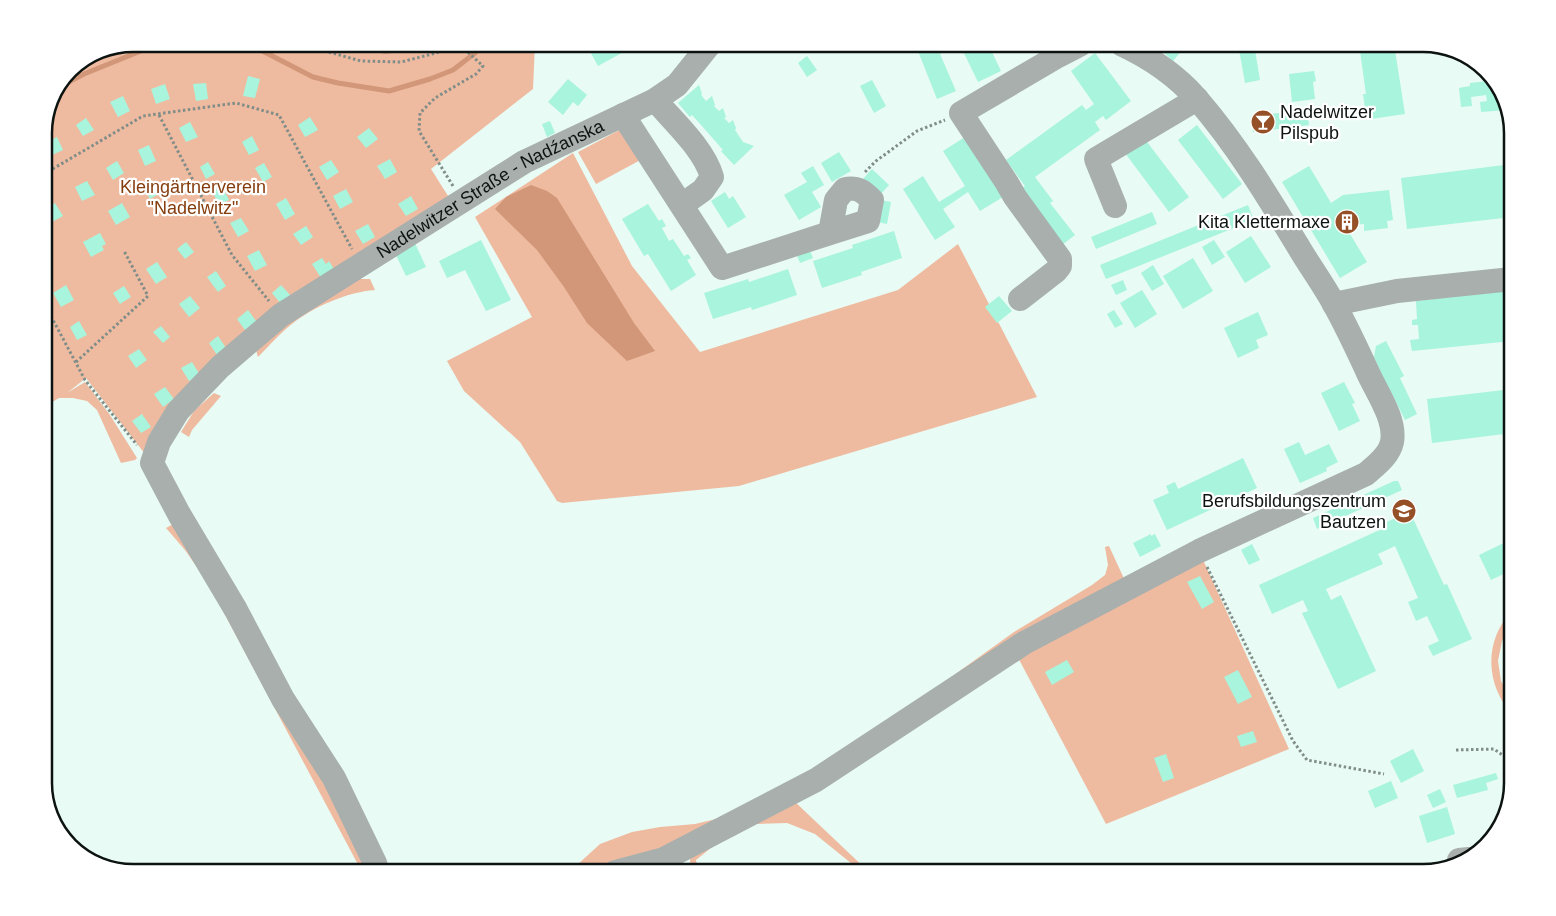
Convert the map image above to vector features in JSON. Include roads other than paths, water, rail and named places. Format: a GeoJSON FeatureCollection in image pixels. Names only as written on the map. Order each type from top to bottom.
{"type":"FeatureCollection","features":[{"type":"Feature","properties":{"kind":"street","name":"Nadelwitzer Straße - Nadźanska"},"geometry":{"type":"LineString","coordinates":[[375,864],[334,778],[283,699],[236,610],[179,514],[152,463],[159,442],[178,411],[220,367],[281,315],[524,162],[655,100],[677,85],[704,52]]}},
{"type":"Feature","properties":{"kind":"street"},"geometry":{"type":"LineString","coordinates":[[1020,299],[1056,271],[1060,266],[1060,259],[1015,197],[1008,183],[960,113],[1066,52]]}},
{"type":"Feature","properties":{"kind":"street"},"geometry":{"type":"LineString","coordinates":[[643,864],[664,858],[816,780],[1024,643],[1199,551],[1366,474],[1380,462],[1392,443],[1391,427],[1386,411],[1334,304],[1259,182],[1234,145],[1197,99],[1164,69],[1139,52]]}},
{"type":"Feature","properties":{"kind":"street"},"geometry":{"type":"LineString","coordinates":[[1115,206],[1096,159],[1197,99]]}},
{"type":"Feature","properties":{"kind":"street"},"geometry":{"type":"LineString","coordinates":[[655,100],[709,164],[712,177],[703,190],[682,206]]}},
{"type":"Feature","properties":{"kind":"street","name":"Nadelwitzer Straße - Nadźanska"},"geometry":{"type":"LineString","coordinates":[[623,115],[722,268],[868,221],[872,200],[856,188],[845,189],[836,200],[830,233]]}},
{"type":"Feature","properties":{"kind":"street"},"geometry":{"type":"LineString","coordinates":[[1334,304],[1397,291],[1503,280]]}},
{"type":"Feature","properties":{"kind":"waterway"},"geometry":{"type":"LineString","coordinates":[[74,80],[138,52]]}},
{"type":"Feature","properties":{"kind":"waterway"},"geometry":{"type":"LineString","coordinates":[[265,52],[313,77],[389,91],[453,70],[476,52]]}},
{"type":"Feature","properties":{"kind":"place","name":"Nadelwitzer Pilspub"},"geometry":{"type":"Point","coordinates":[1263,122]}},
{"type":"Feature","properties":{"kind":"place","name":"Kita Klettermaxe"},"geometry":{"type":"Point","coordinates":[1347,222]}},
{"type":"Feature","properties":{"kind":"place","name":"Berufsbildungszentrum Bautzen"},"geometry":{"type":"Point","coordinates":[1404,511]}},
{"type":"Feature","properties":{"kind":"park label","name":"Kleingärtnerverein \"Nadelwitz\""},"geometry":{"type":"Point","coordinates":[193,197]}}]}
